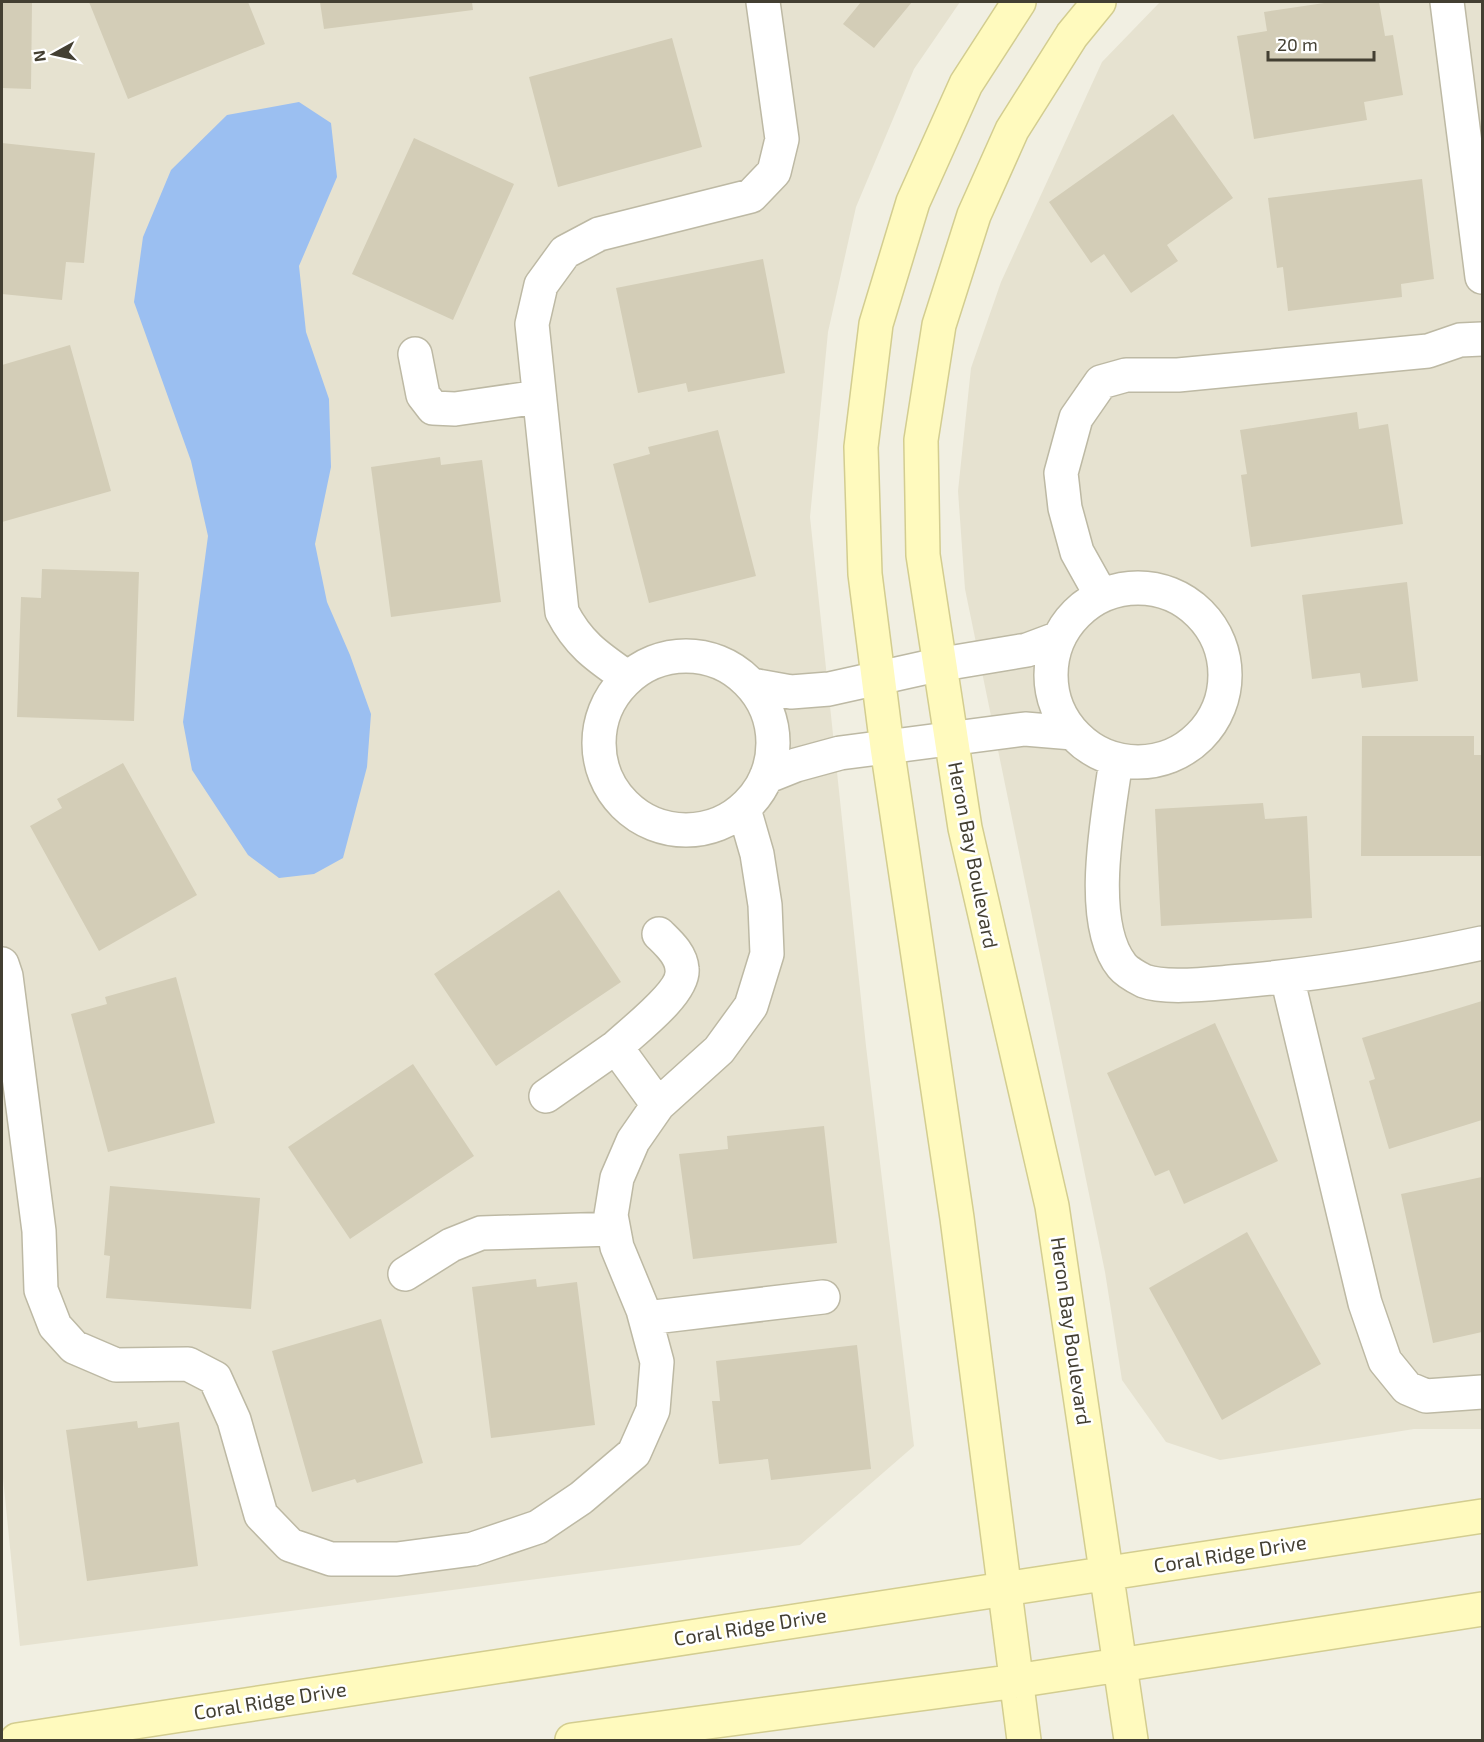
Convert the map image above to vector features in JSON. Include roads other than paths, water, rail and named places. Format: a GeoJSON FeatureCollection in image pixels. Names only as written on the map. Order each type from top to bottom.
{"type":"FeatureCollection","features":[{"type":"Feature","properties":{"kind":"street"},"geometry":{"type":"LineString","coordinates":[[628,678],[589,650],[573,634],[562,612],[532,324],[541,285],[565,252],[598,234],[751,196],[774,172],[782,139],[763,2]]}},
{"type":"Feature","properties":{"kind":"street"},"geometry":{"type":"LineString","coordinates":[[1019,2],[966,84],[913,202],[876,324],[861,447],[865,574],[878,678],[957,1218],[1024,1740]]}},
{"type":"Feature","properties":{"kind":"street","name":"Heron Bay Boulevard"},"geometry":{"type":"LineString","coordinates":[[1099,2],[1072,35],[1012,130],[974,215],[939,325],[921,440],[923,555],[938,665],[967,839],[1052,1206],[1131,1740]]}},
{"type":"Feature","properties":{"kind":"street"},"geometry":{"type":"LineString","coordinates":[[1447,2],[1482,277]]}},
{"type":"Feature","properties":{"kind":"street"},"geometry":{"type":"LineString","coordinates":[[1101,596],[1077,552],[1065,508],[1061,473],[1076,418],[1101,382],[1126,375],[1178,375],[1428,351],[1460,340],[1482,339]]}},
{"type":"Feature","properties":{"kind":"street"},"geometry":{"type":"LineString","coordinates":[[415,354],[423,395],[434,408],[455,409],[538,397]]}},
{"type":"Feature","properties":{"kind":"street"},"geometry":{"type":"LineString","coordinates":[[1130,587],[1161,590],[1188,603],[1210,624],[1222,652],[1226,682],[1218,712],[1200,737],[1176,754],[1147,762],[1116,760],[1092,750],[1072,733],[1059,712],[1051,688],[1051,663],[1059,638],[1076,613],[1101,596],[1130,587]]}},
{"type":"Feature","properties":{"kind":"street"},"geometry":{"type":"LineString","coordinates":[[752,685],[791,692],[829,689],[938,665],[1028,650],[1059,638]]}},
{"type":"Feature","properties":{"kind":"street"},"geometry":{"type":"LineString","coordinates":[[677,656],[705,658],[730,668],[752,685],[766,708],[773,735],[771,762],[766,777],[761,788],[744,809],[721,824],[703,829],[667,829],[642,819],[620,801],[606,778],[599,752],[600,724],[611,699],[628,678],[651,663],[677,656]]}},
{"type":"Feature","properties":{"kind":"street"},"geometry":{"type":"LineString","coordinates":[[766,777],[796,765],[840,753],[1025,729],[1072,733]]}},
{"type":"Feature","properties":{"kind":"street"},"geometry":{"type":"LineString","coordinates":[[1116,760],[1102,867],[1111,944],[1122,967],[1145,981],[1189,985],[1287,977],[1400,961],[1482,943]]}},
{"type":"Feature","properties":{"kind":"street"},"geometry":{"type":"LineString","coordinates":[[2,964],[6,976],[39,1231],[41,1290],[55,1326],[74,1347],[116,1365],[188,1364],[215,1377],[234,1419],[261,1515],[290,1545],[331,1559],[397,1559],[472,1549],[538,1527],[581,1498],[634,1453],[653,1410],[657,1362],[646,1318],[617,1247],[611,1215],[617,1178],[633,1141],[658,1105],[718,1050],[751,1006],[767,954],[765,906],[759,865],[744,809]]}},
{"type":"Feature","properties":{"kind":"street"},"geometry":{"type":"LineString","coordinates":[[546,1096],[616,1047],[676,990],[683,969],[675,950],[659,934]]}},
{"type":"Feature","properties":{"kind":"street"},"geometry":{"type":"LineString","coordinates":[[1287,977],[1365,1303],[1385,1361],[1407,1388],[1426,1396],[1482,1392]]}},
{"type":"Feature","properties":{"kind":"street"},"geometry":{"type":"LineString","coordinates":[[616,1047],[658,1105]]}},
{"type":"Feature","properties":{"kind":"street"},"geometry":{"type":"LineString","coordinates":[[405,1274],[451,1245],[481,1233],[614,1229]]}},
{"type":"Feature","properties":{"kind":"street"},"geometry":{"type":"LineString","coordinates":[[646,1318],[823,1297]]}},
{"type":"Feature","properties":{"kind":"street","name":"Coral Ridge Drive"},"geometry":{"type":"LineString","coordinates":[[17,1740],[1004,1587],[1482,1516]]}},
{"type":"Feature","properties":{"kind":"street"},"geometry":{"type":"LineString","coordinates":[[572,1740],[1016,1681],[1482,1609]]}},
{"type":"Feature","properties":{"kind":"water"},"geometry":{"type":"Polygon","coordinates":[[[299,102],[331,123],[337,177],[299,266],[306,332],[329,399],[331,467],[315,544],[327,602],[350,655],[371,714],[367,767],[343,858],[314,874],[279,878],[248,855],[192,770],[183,722],[208,536],[191,461],[134,302],[143,237],[171,170],[227,115],[299,102]]]}}]}
